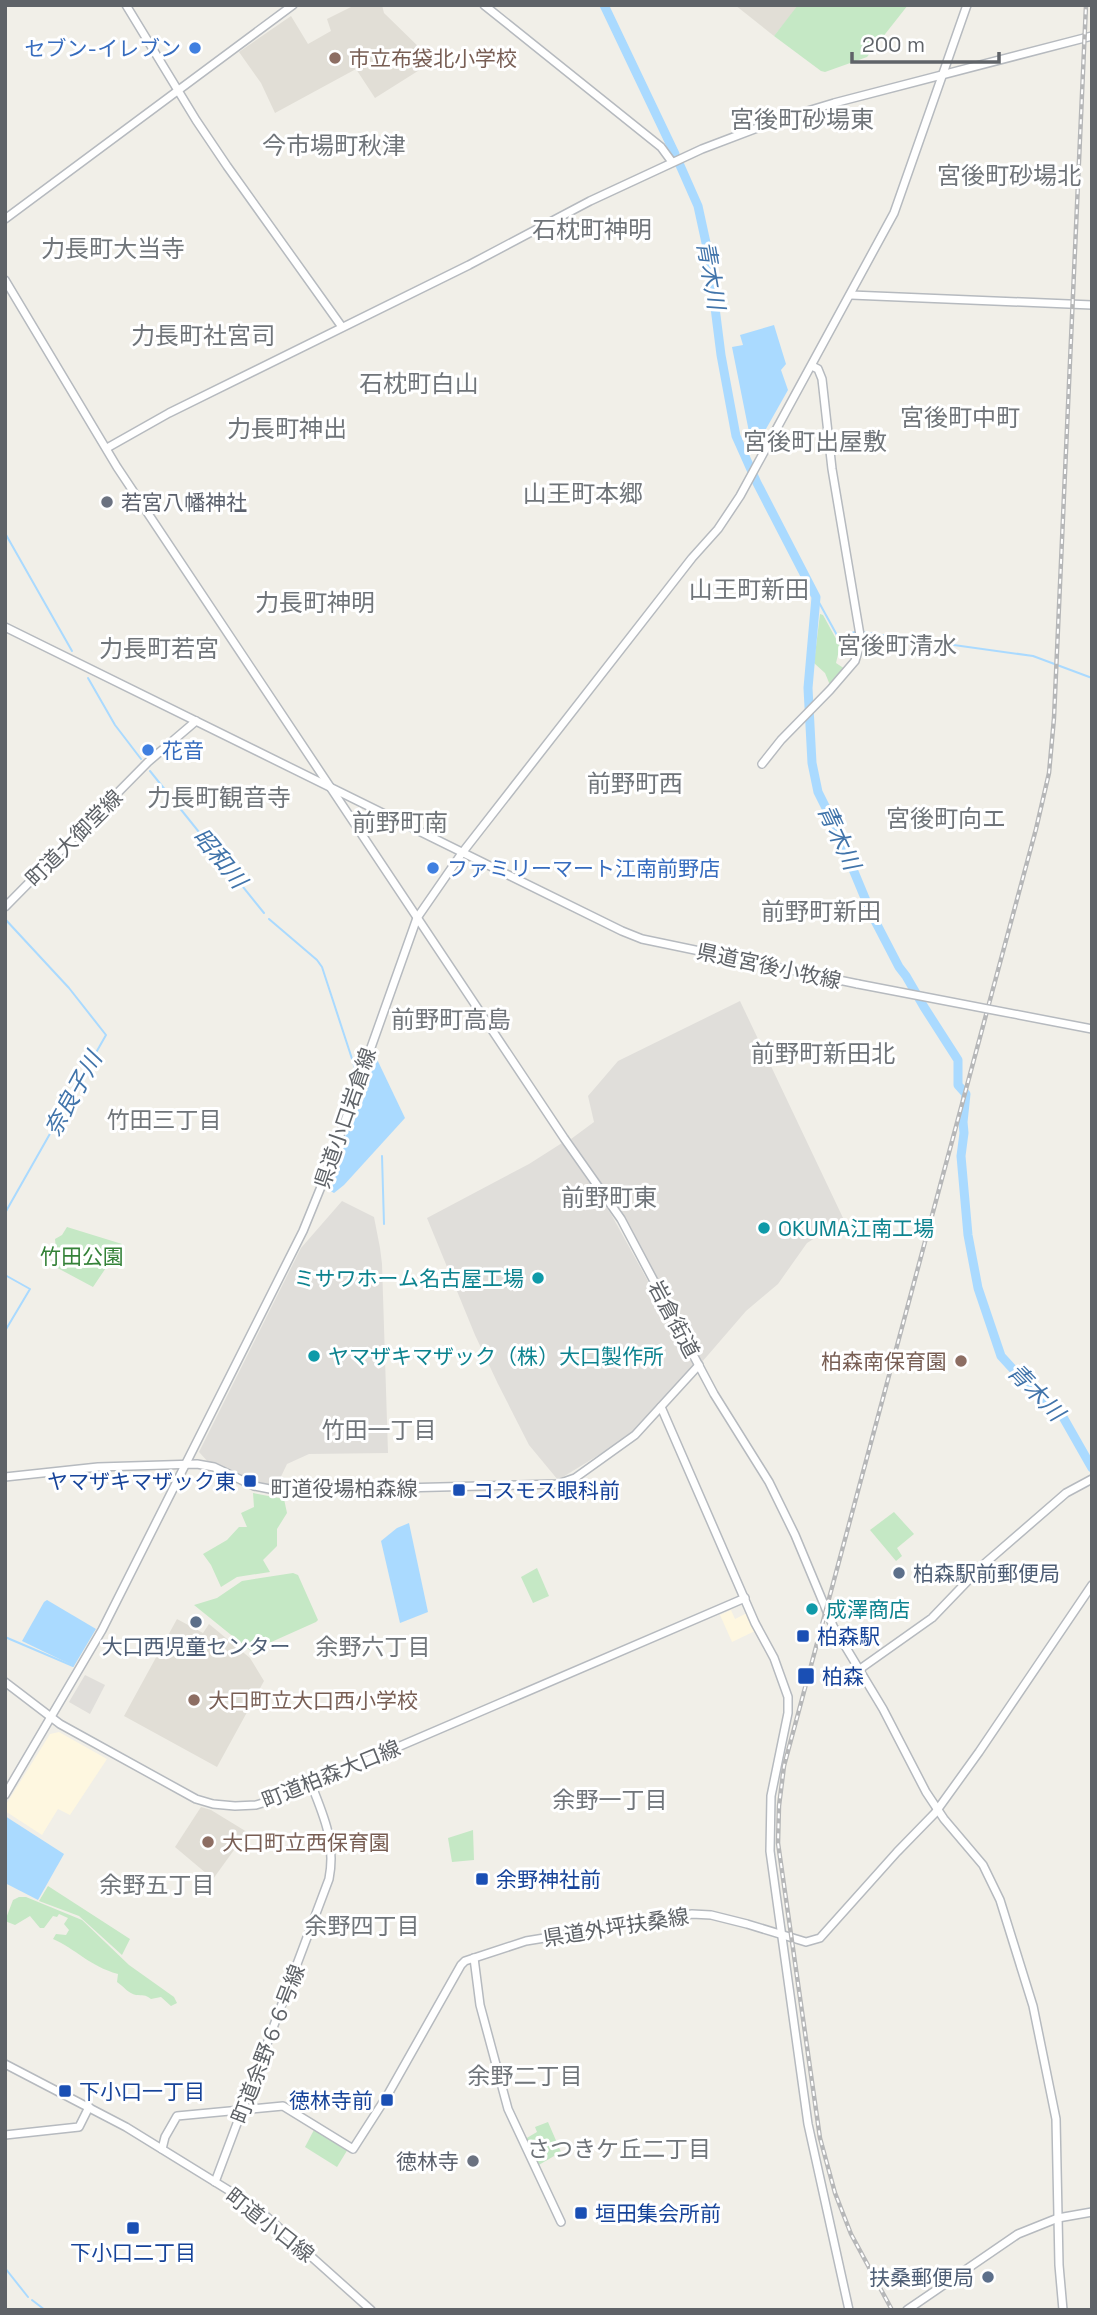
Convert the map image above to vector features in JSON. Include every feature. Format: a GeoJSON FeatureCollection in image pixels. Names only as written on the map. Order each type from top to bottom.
{"type":"FeatureCollection","features":[{"type":"Feature","properties":{"kind":"street"},"geometry":{"type":"LineString","coordinates":[[126,5],[227,166],[342,327]]}},
{"type":"Feature","properties":{"kind":"street"},"geometry":{"type":"LineString","coordinates":[[5,219],[293,5]]}},
{"type":"Feature","properties":{"kind":"street"},"geometry":{"type":"LineString","coordinates":[[484,5],[661,147],[672,162]]}},
{"type":"Feature","properties":{"kind":"street","name":"県道小口岩倉線"},"geometry":{"type":"LineString","coordinates":[[5,1795],[102,1630],[296,1245],[315,1204],[417,918],[462,853],[692,558],[718,529],[750,479],[897,206],[967,5]]}},
{"type":"Feature","properties":{"kind":"street"},"geometry":{"type":"LineString","coordinates":[[107,447],[169,412],[672,162],[781,119],[1092,36]]}},
{"type":"Feature","properties":{"kind":"street","name":"岩倉街道"},"geometry":{"type":"LineString","coordinates":[[5,280],[117,467],[489,1027],[621,1219],[699,1366],[769,1482],[795,1535],[832,1626],[860,1669]]}},
{"type":"Feature","properties":{"kind":"street"},"geometry":{"type":"LineString","coordinates":[[851,295],[1092,305]]}},
{"type":"Feature","properties":{"kind":"street"},"geometry":{"type":"LineString","coordinates":[[762,764],[855,661],[861,641],[832,469],[821,379],[818,369],[812,366]]}},
{"type":"Feature","properties":{"kind":"street"},"geometry":{"type":"LineString","coordinates":[[5,627],[462,853]]}},
{"type":"Feature","properties":{"kind":"street","name":"町道大御堂線"},"geometry":{"type":"LineString","coordinates":[[5,907],[143,768],[196,722]]}},
{"type":"Feature","properties":{"kind":"street","name":"県道宮後小牧線"},"geometry":{"type":"LineString","coordinates":[[462,853],[642,939],[1092,1029]]}},
{"type":"Feature","properties":{"kind":"street"},"geometry":{"type":"LineString","coordinates":[[699,1366],[662,1407],[744,1598],[774,1658],[788,1697],[769,1812],[770,1851],[808,2124],[849,2310]]}},
{"type":"Feature","properties":{"kind":"street","name":"町道役場柏森線"},"geometry":{"type":"LineString","coordinates":[[5,1477],[98,1467],[186,1465],[209,1466],[249,1484],[280,1491],[561,1484],[575,1478],[631,1438],[662,1407]]}},
{"type":"Feature","properties":{"kind":"street"},"geometry":{"type":"LineString","coordinates":[[1063,2310],[1059,2265],[1056,2119],[1033,2006],[1014,1952],[1007,1916],[983,1865],[937,1810],[860,1669],[932,1618],[984,1565],[1066,1493],[1092,1479]]}},
{"type":"Feature","properties":{"kind":"street","name":"県道外坪扶桑線"},"geometry":{"type":"LineString","coordinates":[[162,2149],[165,2137],[177,2116],[283,2106],[353,2149],[387,2096],[461,1965],[526,1941],[689,1914],[711,1915],[806,1942],[820,1938],[937,1810],[1092,1585]]}},
{"type":"Feature","properties":{"kind":"street","name":"町道柏森大口線"},"geometry":{"type":"LineString","coordinates":[[5,1682],[52,1717],[182,1792],[213,1804],[256,1805],[279,1798],[744,1598]]}},
{"type":"Feature","properties":{"kind":"street","name":"町道余野６６号線"},"geometry":{"type":"LineString","coordinates":[[215,2182],[329,1879],[329,1831],[311,1784]]}},
{"type":"Feature","properties":{"kind":"street"},"geometry":{"type":"LineString","coordinates":[[474,1958],[480,2005],[508,2109],[561,2222]]}},
{"type":"Feature","properties":{"kind":"street"},"geometry":{"type":"LineString","coordinates":[[5,2064],[162,2149]]}},
{"type":"Feature","properties":{"kind":"street"},"geometry":{"type":"LineString","coordinates":[[5,2135],[79,2127],[89,2108]]}},
{"type":"Feature","properties":{"kind":"street","name":"町道小口線"},"geometry":{"type":"LineString","coordinates":[[162,2149],[267,2217],[371,2310]]}},
{"type":"Feature","properties":{"kind":"street"},"geometry":{"type":"LineString","coordinates":[[907,2310],[1006,2241],[1058,2218],[1092,2212]]}},
{"type":"Feature","properties":{"kind":"shaded area","name":"市立布袋北小学校"},"geometry":{"type":"Polygon","coordinates":[[[355,5],[382,5],[384,13],[425,53],[429,64],[375,98],[356,69],[275,113],[261,83],[239,52],[291,16],[308,44],[331,31],[327,19],[355,5]]]}},
{"type":"Feature","properties":{"kind":"shaded area"},"geometry":{"type":"Polygon","coordinates":[[[735,5],[799,5],[774,36],[735,5]]]}},
{"type":"Feature","properties":{"kind":"shaded area"},"geometry":{"type":"Polygon","coordinates":[[[740,1001],[844,1220],[807,1243],[778,1284],[746,1311],[702,1362],[624,1219],[571,1139],[594,1122],[588,1096],[618,1061],[740,1001]]]}},
{"type":"Feature","properties":{"kind":"shaded area"},"geometry":{"type":"Polygon","coordinates":[[[562,1143],[611,1214],[694,1365],[637,1428],[615,1445],[558,1480],[529,1445],[498,1384],[427,1218],[529,1164],[562,1143]]]}},
{"type":"Feature","properties":{"kind":"shaded area"},"geometry":{"type":"Polygon","coordinates":[[[342,1201],[374,1217],[380,1248],[388,1453],[309,1454],[287,1464],[276,1487],[262,1486],[209,1463],[199,1452],[301,1248],[342,1201]]]}},
{"type":"Feature","properties":{"kind":"shaded area"},"geometry":{"type":"Polygon","coordinates":[[[731,1610],[735,1619],[747,1613],[755,1631],[732,1642],[720,1615],[731,1610]]]}},
{"type":"Feature","properties":{"kind":"shaded area","name":"大口町立大口西小学校"},"geometry":{"type":"Polygon","coordinates":[[[177,1619],[203,1633],[209,1624],[250,1658],[264,1681],[217,1767],[124,1716],[177,1619]]]}},
{"type":"Feature","properties":{"kind":"shaded area"},"geometry":{"type":"Polygon","coordinates":[[[85,1675],[105,1685],[90,1714],[69,1702],[85,1675]]]}},
{"type":"Feature","properties":{"kind":"shaded area"},"geometry":{"type":"Polygon","coordinates":[[[59,1732],[107,1759],[70,1815],[58,1809],[42,1835],[5,1811],[5,1806],[50,1734],[59,1732]]]}},
{"type":"Feature","properties":{"kind":"shaded area","name":"大口町立西保育園"},"geometry":{"type":"Polygon","coordinates":[[[201,1807],[211,1810],[247,1832],[213,1879],[175,1847],[201,1807]]]}},
{"type":"Feature","properties":{"kind":"green space"},"geometry":{"type":"Polygon","coordinates":[[[798,5],[908,5],[867,57],[825,72],[774,36],[798,5]]]}},
{"type":"Feature","properties":{"kind":"green space"},"geometry":{"type":"Polygon","coordinates":[[[820,614],[840,646],[836,663],[845,669],[830,685],[825,673],[814,663],[820,614]]]}},
{"type":"Feature","properties":{"kind":"green space","name":"竹田公園"},"geometry":{"type":"Polygon","coordinates":[[[67,1227],[122,1244],[93,1287],[50,1264],[56,1250],[55,1239],[62,1235],[67,1227]]]}},
{"type":"Feature","properties":{"kind":"green space"},"geometry":{"type":"Polygon","coordinates":[[[253,1493],[284,1499],[287,1513],[277,1529],[277,1546],[263,1560],[270,1572],[237,1577],[221,1587],[203,1554],[227,1540],[239,1527],[247,1527],[241,1513],[254,1507],[253,1493]]]}},
{"type":"Feature","properties":{"kind":"green space"},"geometry":{"type":"Polygon","coordinates":[[[894,1512],[914,1534],[897,1548],[902,1556],[896,1561],[870,1530],[894,1512]]]}},
{"type":"Feature","properties":{"kind":"green space"},"geometry":{"type":"Polygon","coordinates":[[[537,1568],[549,1596],[533,1603],[521,1577],[537,1568]]]}},
{"type":"Feature","properties":{"kind":"green space"},"geometry":{"type":"Polygon","coordinates":[[[293,1573],[298,1575],[318,1620],[251,1651],[194,1605],[217,1598],[242,1581],[293,1573]]]}},
{"type":"Feature","properties":{"kind":"green space"},"geometry":{"type":"Polygon","coordinates":[[[473,1830],[474,1860],[452,1862],[448,1838],[473,1830]]]}},
{"type":"Feature","properties":{"kind":"green space"},"geometry":{"type":"Polygon","coordinates":[[[48,1886],[130,1939],[122,1955],[79,1916],[39,1901],[48,1886]]]}},
{"type":"Feature","properties":{"kind":"green space"},"geometry":{"type":"Polygon","coordinates":[[[26,1897],[82,1920],[129,1965],[174,1997],[177,2003],[171,2006],[161,1997],[151,1999],[131,1993],[117,1982],[118,1974],[99,1967],[53,1939],[56,1934],[66,1935],[69,1930],[64,1924],[68,1918],[59,1914],[57,1917],[53,1916],[44,1928],[40,1928],[30,1916],[15,1925],[5,1921],[13,1900],[26,1897]]]}},
{"type":"Feature","properties":{"kind":"green space"},"geometry":{"type":"Polygon","coordinates":[[[548,2122],[561,2152],[537,2166],[525,2139],[537,2132],[535,2127],[548,2122]]]}},
{"type":"Feature","properties":{"kind":"green space"},"geometry":{"type":"Polygon","coordinates":[[[315,2128],[348,2149],[337,2167],[305,2147],[315,2128]]]}},
{"type":"Feature","properties":{"kind":"water"},"geometry":{"type":"Polygon","coordinates":[[[774,325],[786,364],[781,370],[788,390],[753,452],[732,347],[743,345],[740,335],[774,325]]]}},
{"type":"Feature","properties":{"kind":"water"},"geometry":{"type":"Polygon","coordinates":[[[374,1053],[405,1118],[334,1193],[327,1189],[374,1053]]]}},
{"type":"Feature","properties":{"kind":"water"},"geometry":{"type":"Polygon","coordinates":[[[409,1523],[428,1612],[400,1623],[381,1541],[397,1528],[409,1523]]]}},
{"type":"Feature","properties":{"kind":"water"},"geometry":{"type":"Polygon","coordinates":[[[47,1600],[96,1629],[74,1666],[22,1641],[47,1600]]]}},
{"type":"Feature","properties":{"kind":"water"},"geometry":{"type":"Polygon","coordinates":[[[5,1816],[64,1854],[38,1900],[5,1883],[5,1816]]]}},
{"type":"Feature","properties":{"kind":"waterway","name":"青木川"},"geometry":{"type":"LineString","coordinates":[[604,5],[675,154]]}},
{"type":"Feature","properties":{"kind":"waterway","name":"青木川"},"geometry":{"type":"LineString","coordinates":[[679,163],[698,206],[708,252],[721,355],[736,436],[757,483],[816,597],[808,688],[812,763],[818,792],[872,915],[899,967],[958,1060],[958,1085],[966,1094],[961,1156],[968,1235],[978,1288],[1001,1356],[1045,1404],[1059,1410],[1092,1468]]}},
{"type":"Feature","properties":{"kind":"waterway","name":"昭和川"},"geometry":{"type":"LineString","coordinates":[[5,533],[72,651]]}},
{"type":"Feature","properties":{"kind":"waterway"},"geometry":{"type":"LineString","coordinates":[[816,597],[838,637],[855,632]]}},
{"type":"Feature","properties":{"kind":"waterway"},"geometry":{"type":"LineString","coordinates":[[861,632],[1033,656],[1092,678]]}},
{"type":"Feature","properties":{"kind":"waterway","name":"昭和川"},"geometry":{"type":"LineString","coordinates":[[88,678],[115,725],[141,759]]}},
{"type":"Feature","properties":{"kind":"waterway","name":"昭和川"},"geometry":{"type":"LineString","coordinates":[[150,771],[264,913]]}},
{"type":"Feature","properties":{"kind":"waterway","name":"奈良子川"},"geometry":{"type":"LineString","coordinates":[[5,919],[69,988],[106,1035],[5,1213]]}},
{"type":"Feature","properties":{"kind":"waterway","name":"昭和川"},"geometry":{"type":"LineString","coordinates":[[269,919],[322,967],[355,1068]]}},
{"type":"Feature","properties":{"kind":"waterway","name":"昭和川"},"geometry":{"type":"LineString","coordinates":[[382,1156],[384,1224]]}},
{"type":"Feature","properties":{"kind":"waterway","name":"奈良子川"},"geometry":{"type":"LineString","coordinates":[[5,1275],[30,1289],[5,1331]]}},
{"type":"Feature","properties":{"kind":"waterway","name":"奈良子川"},"geometry":{"type":"LineString","coordinates":[[5,1637],[73,1666]]}},
{"type":"Feature","properties":{"kind":"waterway"},"geometry":{"type":"LineString","coordinates":[[5,2268],[28,2297]]}},
{"type":"Feature","properties":{"kind":"waterway"},"geometry":{"type":"LineString","coordinates":[[32,2300],[45,2310]]}},
{"type":"Feature","properties":{"kind":"railway"},"geometry":{"type":"LineString","coordinates":[[892,2310],[851,2234],[835,2193],[820,2138],[778,1843],[779,1806],[784,1766],[1049,773],[1054,718],[1086,5]]}},
{"type":"Feature","properties":{"kind":"place","name":"セブン-イレブン"},"geometry":{"type":"Point","coordinates":[195,48]}},
{"type":"Feature","properties":{"kind":"place","name":"市立布袋北小学校"},"geometry":{"type":"Point","coordinates":[335,58]}},
{"type":"Feature","properties":{"kind":"place","name":"若宮八幡神社"},"geometry":{"type":"Point","coordinates":[107,502]}},
{"type":"Feature","properties":{"kind":"place","name":"花音"},"geometry":{"type":"Point","coordinates":[148,750]}},
{"type":"Feature","properties":{"kind":"place","name":"ファミリーマート江南前野店"},"geometry":{"type":"Point","coordinates":[433,868]}},
{"type":"Feature","properties":{"kind":"place","name":"OKUMA江南工場"},"geometry":{"type":"Point","coordinates":[764,1228]}},
{"type":"Feature","properties":{"kind":"place","name":"ミサワホーム名古屋工場"},"geometry":{"type":"Point","coordinates":[538,1278]}},
{"type":"Feature","properties":{"kind":"place","name":"ヤマザキマザック（株）大口製作所"},"geometry":{"type":"Point","coordinates":[314,1356]}},
{"type":"Feature","properties":{"kind":"place","name":"柏森南保育園"},"geometry":{"type":"Point","coordinates":[961,1361]}},
{"type":"Feature","properties":{"kind":"place","name":"ヤマザキマザック東"},"geometry":{"type":"Point","coordinates":[250,1481]}},
{"type":"Feature","properties":{"kind":"place","name":"コスモス眼科前"},"geometry":{"type":"Point","coordinates":[459,1490]}},
{"type":"Feature","properties":{"kind":"place","name":"柏森駅前郵便局"},"geometry":{"type":"Point","coordinates":[899,1573]}},
{"type":"Feature","properties":{"kind":"place","name":"成澤商店"},"geometry":{"type":"Point","coordinates":[812,1609]}},
{"type":"Feature","properties":{"kind":"place","name":"大口西児童センター"},"geometry":{"type":"Point","coordinates":[196,1622]}},
{"type":"Feature","properties":{"kind":"place","name":"柏森駅"},"geometry":{"type":"Point","coordinates":[803,1636]}},
{"type":"Feature","properties":{"kind":"place","name":"柏森"},"geometry":{"type":"Point","coordinates":[806,1676]}},
{"type":"Feature","properties":{"kind":"place","name":"大口町立大口西小学校"},"geometry":{"type":"Point","coordinates":[194,1700]}},
{"type":"Feature","properties":{"kind":"place","name":"大口町立西保育園"},"geometry":{"type":"Point","coordinates":[208,1842]}},
{"type":"Feature","properties":{"kind":"place","name":"余野神社前"},"geometry":{"type":"Point","coordinates":[482,1879]}},
{"type":"Feature","properties":{"kind":"place","name":"下小口一丁目"},"geometry":{"type":"Point","coordinates":[65,2091]}},
{"type":"Feature","properties":{"kind":"place","name":"徳林寺前"},"geometry":{"type":"Point","coordinates":[387,2100]}},
{"type":"Feature","properties":{"kind":"place","name":"徳林寺"},"geometry":{"type":"Point","coordinates":[473,2161]}},
{"type":"Feature","properties":{"kind":"place","name":"垣田集会所前"},"geometry":{"type":"Point","coordinates":[581,2213]}},
{"type":"Feature","properties":{"kind":"place","name":"下小口二丁目"},"geometry":{"type":"Point","coordinates":[133,2228]}},
{"type":"Feature","properties":{"kind":"place","name":"扶桑郵便局"},"geometry":{"type":"Point","coordinates":[988,2277]}},
{"type":"Feature","properties":{"kind":"district","name":"宮後町砂場東"},"geometry":{"type":"Point","coordinates":[802,119]}},
{"type":"Feature","properties":{"kind":"district","name":"今市場町秋津"},"geometry":{"type":"Point","coordinates":[334,145]}},
{"type":"Feature","properties":{"kind":"district","name":"宮後町砂場北"},"geometry":{"type":"Point","coordinates":[1009,175]}},
{"type":"Feature","properties":{"kind":"district","name":"石枕町神明"},"geometry":{"type":"Point","coordinates":[592,229]}},
{"type":"Feature","properties":{"kind":"district","name":"力長町大当寺"},"geometry":{"type":"Point","coordinates":[113,248]}},
{"type":"Feature","properties":{"kind":"district","name":"力長町社宮司"},"geometry":{"type":"Point","coordinates":[203,335]}},
{"type":"Feature","properties":{"kind":"district","name":"石枕町白山"},"geometry":{"type":"Point","coordinates":[419,383]}},
{"type":"Feature","properties":{"kind":"district","name":"宮後町中町"},"geometry":{"type":"Point","coordinates":[960,417]}},
{"type":"Feature","properties":{"kind":"district","name":"力長町神出"},"geometry":{"type":"Point","coordinates":[287,428]}},
{"type":"Feature","properties":{"kind":"district","name":"宮後町出屋敷"},"geometry":{"type":"Point","coordinates":[815,441]}},
{"type":"Feature","properties":{"kind":"district","name":"山王町本郷"},"geometry":{"type":"Point","coordinates":[583,493]}},
{"type":"Feature","properties":{"kind":"district","name":"山王町新田"},"geometry":{"type":"Point","coordinates":[749,589]}},
{"type":"Feature","properties":{"kind":"district","name":"力長町神明"},"geometry":{"type":"Point","coordinates":[315,602]}},
{"type":"Feature","properties":{"kind":"district","name":"宮後町清水"},"geometry":{"type":"Point","coordinates":[897,645]}},
{"type":"Feature","properties":{"kind":"district","name":"力長町若宮"},"geometry":{"type":"Point","coordinates":[159,648]}},
{"type":"Feature","properties":{"kind":"district","name":"前野町西"},"geometry":{"type":"Point","coordinates":[635,783]}},
{"type":"Feature","properties":{"kind":"district","name":"力長町観音寺"},"geometry":{"type":"Point","coordinates":[219,797]}},
{"type":"Feature","properties":{"kind":"district","name":"宮後町向エ"},"geometry":{"type":"Point","coordinates":[946,818]}},
{"type":"Feature","properties":{"kind":"district","name":"前野町南"},"geometry":{"type":"Point","coordinates":[400,822]}},
{"type":"Feature","properties":{"kind":"district","name":"前野町新田"},"geometry":{"type":"Point","coordinates":[821,911]}},
{"type":"Feature","properties":{"kind":"district","name":"前野町高島"},"geometry":{"type":"Point","coordinates":[451,1019]}},
{"type":"Feature","properties":{"kind":"district","name":"前野町新田北"},"geometry":{"type":"Point","coordinates":[823,1053]}},
{"type":"Feature","properties":{"kind":"district","name":"竹田三丁目"},"geometry":{"type":"Point","coordinates":[164,1120]}},
{"type":"Feature","properties":{"kind":"district","name":"前野町東"},"geometry":{"type":"Point","coordinates":[609,1197]}},
{"type":"Feature","properties":{"kind":"district","name":"竹田一丁目"},"geometry":{"type":"Point","coordinates":[379,1430]}},
{"type":"Feature","properties":{"kind":"district","name":"余野六丁目"},"geometry":{"type":"Point","coordinates":[373,1647]}},
{"type":"Feature","properties":{"kind":"district","name":"余野一丁目"},"geometry":{"type":"Point","coordinates":[610,1800]}},
{"type":"Feature","properties":{"kind":"district","name":"余野五丁目"},"geometry":{"type":"Point","coordinates":[157,1885]}},
{"type":"Feature","properties":{"kind":"district","name":"余野四丁目"},"geometry":{"type":"Point","coordinates":[362,1926]}},
{"type":"Feature","properties":{"kind":"district","name":"余野二丁目"},"geometry":{"type":"Point","coordinates":[525,2076]}},
{"type":"Feature","properties":{"kind":"district","name":"さつきケ丘二丁目"},"geometry":{"type":"Point","coordinates":[619,2149]}}]}
